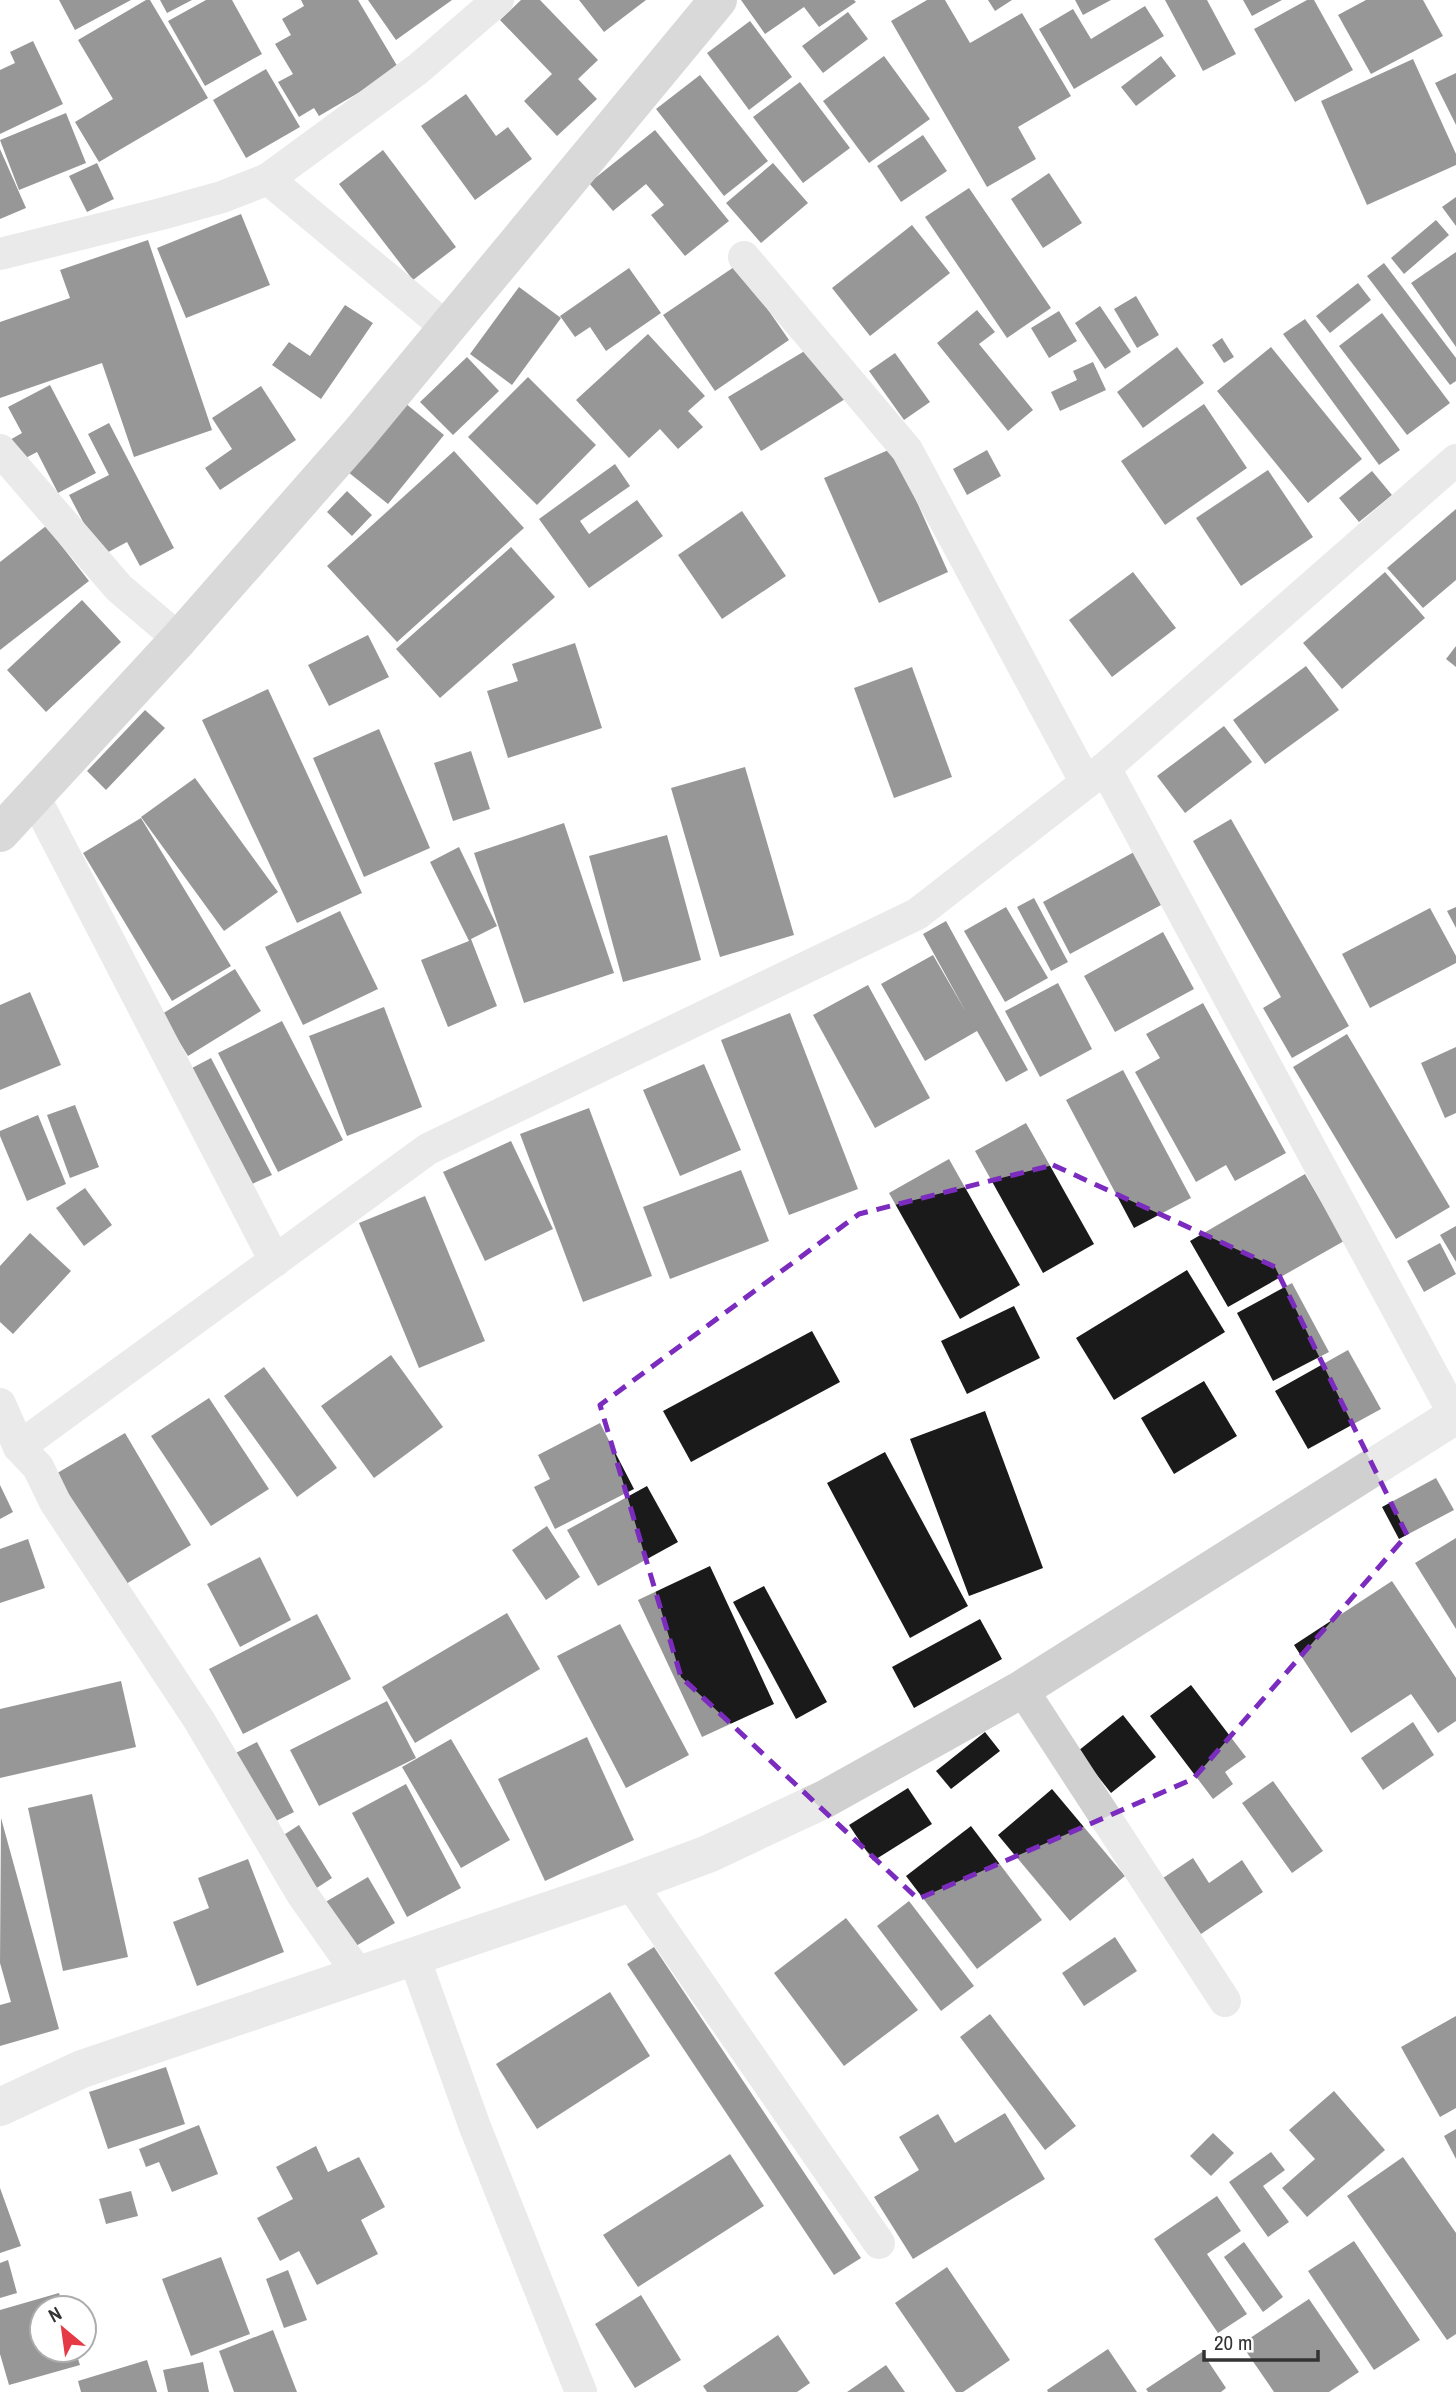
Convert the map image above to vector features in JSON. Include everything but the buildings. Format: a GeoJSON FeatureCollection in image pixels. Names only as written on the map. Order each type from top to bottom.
{"type":"FeatureCollection","features":[{"type":"Feature","properties":{"kind":"main road"},"geometry":{"type":"LineString","coordinates":[[0,833],[179,639],[359,434],[718,0]]}},
{"type":"Feature","properties":{"kind":"street"},"geometry":{"type":"LineString","coordinates":[[0,254],[222,197],[268,179],[418,69],[498,0]]}},
{"type":"Feature","properties":{"kind":"street"},"geometry":{"type":"LineString","coordinates":[[268,179],[447,328]]}},
{"type":"Feature","properties":{"kind":"street"},"geometry":{"type":"LineString","coordinates":[[0,2107],[82,2070],[708,1854],[825,1799],[1022,1689],[1455,1416],[1096,775],[907,450],[744,257]]}},
{"type":"Feature","properties":{"kind":"street"},"geometry":{"type":"LineString","coordinates":[[0,450],[119,588],[179,639]]}},
{"type":"Feature","properties":{"kind":"street"},"geometry":{"type":"LineString","coordinates":[[19,1447],[428,1149],[917,914],[1096,775],[1456,460]]}},
{"type":"Feature","properties":{"kind":"street"},"geometry":{"type":"LineString","coordinates":[[34,796],[275,1261]]}},
{"type":"Feature","properties":{"kind":"street"},"geometry":{"type":"LineString","coordinates":[[0,1404],[19,1447],[38,1467],[55,1502],[199,1720],[302,1894],[359,1975]]}},
{"type":"Feature","properties":{"kind":"street"},"geometry":{"type":"LineString","coordinates":[[1022,1689],[1225,2001]]}},
{"type":"Feature","properties":{"kind":"street"},"geometry":{"type":"LineString","coordinates":[[630,1883],[879,2243]]}},
{"type":"Feature","properties":{"kind":"street"},"geometry":{"type":"LineString","coordinates":[[414,1957],[475,2127],[581,2392]]}},
{"type":"Feature","properties":{"kind":"highlighted area"},"geometry":{"type":"Polygon","coordinates":[[[1053,1165],[1275,1267],[1407,1535],[1193,1779],[918,1899],[681,1677],[600,1405],[859,1214],[1053,1165]]]}}]}
